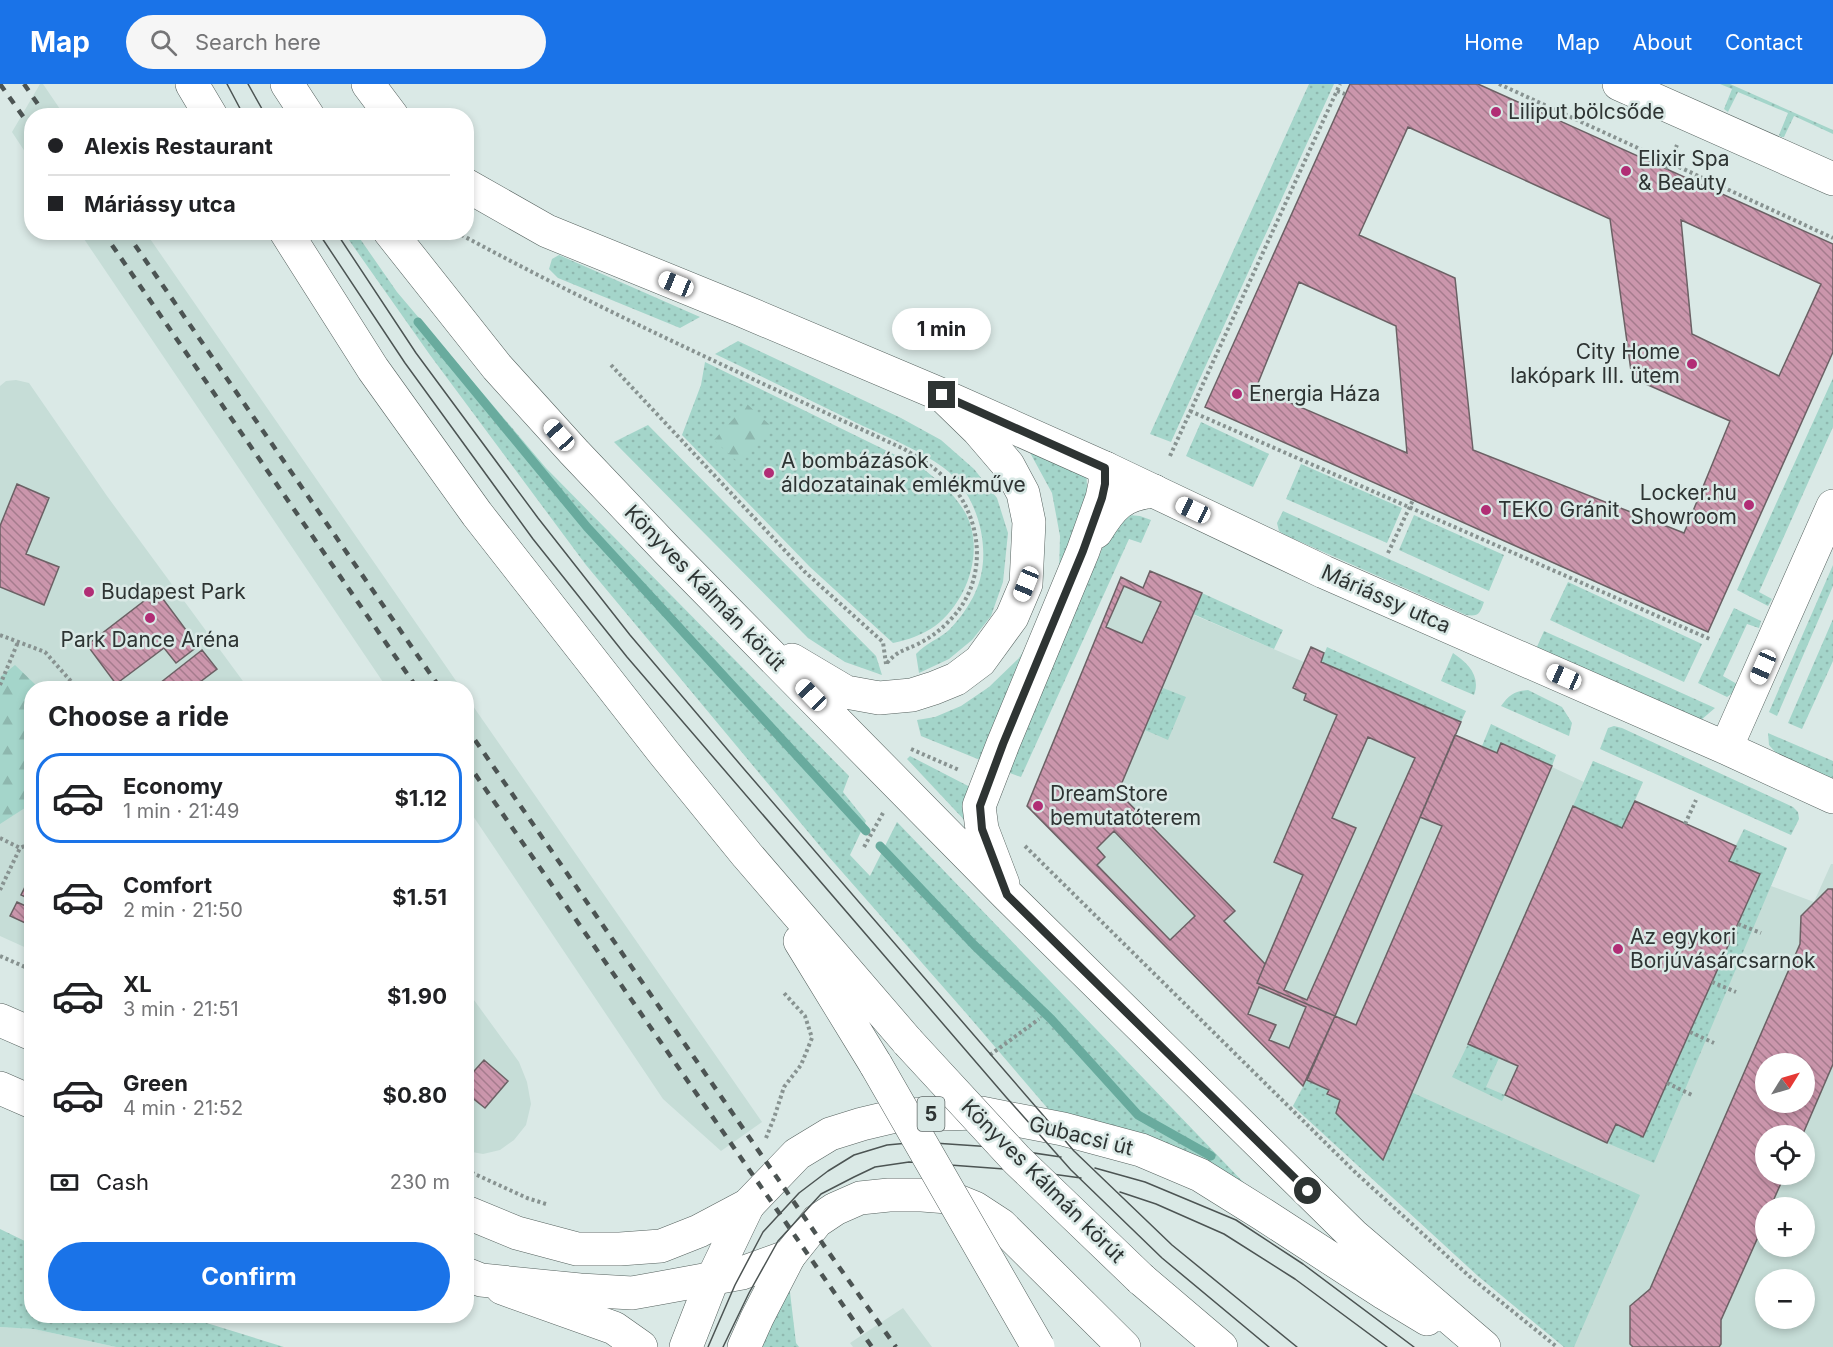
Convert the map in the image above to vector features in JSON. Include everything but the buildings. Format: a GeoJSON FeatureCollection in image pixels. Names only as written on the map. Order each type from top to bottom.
{"type":"FeatureCollection","features":[{"type":"Feature","properties":{"kind":"main road"},"geometry":{"type":"LineString","coordinates":[[192,84],[206,108]]}},
{"type":"Feature","properties":{"kind":"main road"},"geometry":{"type":"LineString","coordinates":[[287,84],[303,108]]}},
{"type":"Feature","properties":{"kind":"main road"},"geometry":{"type":"LineString","coordinates":[[368,84],[386,108]]}},
{"type":"Feature","properties":{"kind":"main road"},"geometry":{"type":"LineString","coordinates":[[1619,84],[1833,179]]}},
{"type":"Feature","properties":{"kind":"main road","name":"Máriássy utca"},"geometry":{"type":"LineString","coordinates":[[474,190],[547,231],[942,395],[1105,468],[1324,572],[1833,797]]}},
{"type":"Feature","properties":{"kind":"main road","name":"Könyves Kálmán körút"},"geometry":{"type":"LineString","coordinates":[[291,240],[373,369],[477,514],[747,855],[908,1042],[1017,1160],[1141,1279],[1221,1347]]}},
{"type":"Feature","properties":{"kind":"main road","name":"Könyves Kálmán körút"},"geometry":{"type":"LineString","coordinates":[[396,240],[496,367],[748,632],[1007,895],[1353,1235],[1484,1347]]}},
{"type":"Feature","properties":{"kind":"main road"},"geometry":{"type":"LineString","coordinates":[[748,632],[846,692],[879,698],[912,695],[934,688],[956,679],[980,661],[1012,617],[1026,584],[1029,522],[1023,493],[1008,465],[978,430],[942,395]]}},
{"type":"Feature","properties":{"kind":"main road"},"geometry":{"type":"LineString","coordinates":[[1007,895],[982,829],[980,806],[1083,551],[1102,498],[1105,468]]}},
{"type":"Feature","properties":{"kind":"main road"},"geometry":{"type":"LineString","coordinates":[[1083,551],[1107,514],[1115,506],[1137,492],[1154,491]]}},
{"type":"Feature","properties":{"kind":"main road"},"geometry":{"type":"LineString","coordinates":[[1726,748],[1833,506]]}},
{"type":"Feature","properties":{"kind":"main road"},"geometry":{"type":"LineString","coordinates":[[747,855],[876,1065],[1038,1347]]}},
{"type":"Feature","properties":{"kind":"main road"},"geometry":{"type":"LineString","coordinates":[[0,1020],[24,1030]]}},
{"type":"Feature","properties":{"kind":"main road"},"geometry":{"type":"LineString","coordinates":[[0,1088],[24,1098]]}},
{"type":"Feature","properties":{"kind":"main road","name":"Gubacsi út"},"geometry":{"type":"LineString","coordinates":[[686,1347],[713,1278],[748,1205],[797,1154],[830,1134],[900,1115],[981,1113],[1063,1129],[1141,1150],[1200,1175],[1384,1293],[1474,1347]]}},
{"type":"Feature","properties":{"kind":"main road"},"geometry":{"type":"LineString","coordinates":[[744,1347],[789,1256],[817,1221],[835,1209],[860,1198],[889,1195],[948,1197],[975,1208],[1001,1225],[1124,1347]]}},
{"type":"Feature","properties":{"kind":"main road","name":"5"},"geometry":{"type":"LineString","coordinates":[[474,1215],[517,1233],[577,1248],[620,1249],[661,1246],[699,1231],[748,1205]]}},
{"type":"Feature","properties":{"kind":"main road"},"geometry":{"type":"LineString","coordinates":[[474,1277],[580,1290],[632,1293],[742,1273],[789,1256]]}},
{"type":"Feature","properties":{"kind":"main road"},"geometry":{"type":"LineString","coordinates":[[474,1277],[614,1328],[641,1347]]}},
{"type":"Feature","properties":{"kind":"path"},"geometry":{"type":"LineString","coordinates":[[1170,456],[1340,84]]}},
{"type":"Feature","properties":{"kind":"path"},"geometry":{"type":"LineString","coordinates":[[1499,84],[1833,238]]}},
{"type":"Feature","properties":{"kind":"path"},"geometry":{"type":"LineString","coordinates":[[1337,91],[1345,94]]}},
{"type":"Feature","properties":{"kind":"path"},"geometry":{"type":"LineString","coordinates":[[471,240],[536,276],[904,448],[926,463],[948,481],[966,505],[976,534],[978,559],[974,579],[965,600],[952,618],[934,633],[917,645],[895,654],[886,664],[883,642],[805,572],[611,365]]}},
{"type":"Feature","properties":{"kind":"path"},"geometry":{"type":"LineString","coordinates":[[1190,411],[1712,640]]}},
{"type":"Feature","properties":{"kind":"path"},"geometry":{"type":"LineString","coordinates":[[1388,553],[1413,500]]}},
{"type":"Feature","properties":{"kind":"path"},"geometry":{"type":"LineString","coordinates":[[0,635],[45,652],[71,681]]}},
{"type":"Feature","properties":{"kind":"path"},"geometry":{"type":"LineString","coordinates":[[0,685],[18,642]]}},
{"type":"Feature","properties":{"kind":"path"},"geometry":{"type":"LineString","coordinates":[[909,748],[988,783]]}},
{"type":"Feature","properties":{"kind":"path"},"geometry":{"type":"LineString","coordinates":[[1685,824],[1696,800]]}},
{"type":"Feature","properties":{"kind":"path"},"geometry":{"type":"LineString","coordinates":[[864,847],[870,836]]}},
{"type":"Feature","properties":{"kind":"path"},"geometry":{"type":"LineString","coordinates":[[0,838],[20,848]]}},
{"type":"Feature","properties":{"kind":"path"},"geometry":{"type":"LineString","coordinates":[[1021,843],[1356,1173],[1469,1276],[1557,1347]]}},
{"type":"Feature","properties":{"kind":"path"},"geometry":{"type":"LineString","coordinates":[[0,890],[20,848],[24,846]]}},
{"type":"Feature","properties":{"kind":"path"},"geometry":{"type":"LineString","coordinates":[[1738,924],[1761,933]]}},
{"type":"Feature","properties":{"kind":"path"},"geometry":{"type":"LineString","coordinates":[[0,956],[24,966]]}},
{"type":"Feature","properties":{"kind":"path"},"geometry":{"type":"LineString","coordinates":[[1712,982],[1736,992]]}},
{"type":"Feature","properties":{"kind":"path"},"geometry":{"type":"LineString","coordinates":[[765,1143],[784,1087],[801,1065],[812,1038],[805,1016],[783,992]]}},
{"type":"Feature","properties":{"kind":"path"},"geometry":{"type":"LineString","coordinates":[[990,1055],[1039,1019]]}},
{"type":"Feature","properties":{"kind":"path"},"geometry":{"type":"LineString","coordinates":[[1690,1032],[1714,1043]]}},
{"type":"Feature","properties":{"kind":"path"},"geometry":{"type":"LineString","coordinates":[[1667,1083],[1692,1095]]}},
{"type":"Feature","properties":{"kind":"path"},"geometry":{"type":"LineString","coordinates":[[474,1174],[526,1198],[549,1205]]}},
{"type":"Feature","properties":{"kind":"shaded area"},"geometry":{"type":"Polygon","coordinates":[[[40,84],[43,84],[59,108],[26,108],[40,84]]]}},
{"type":"Feature","properties":{"kind":"shaded area"},"geometry":{"type":"Polygon","coordinates":[[[24,111],[24,150],[12,132],[24,111]]]}},
{"type":"Feature","properties":{"kind":"shaded area"},"geometry":{"type":"Polygon","coordinates":[[[85,240],[151,240],[456,681],[382,681],[85,240]]]}},
{"type":"Feature","properties":{"kind":"shaded area","name":"Budapest Park"},"geometry":{"type":"Polygon","coordinates":[[[16,380],[29,383],[107,496],[243,681],[24,681],[24,947],[0,936],[0,386],[6,381],[16,380]]]}},
{"type":"Feature","properties":{"kind":"shaded area"},"geometry":{"type":"Polygon","coordinates":[[[1150,571],[1202,593],[1194,615],[1304,662],[1311,647],[1324,653],[1321,661],[1461,722],[1456,735],[1497,753],[1501,743],[1584,782],[1593,761],[1643,782],[1635,801],[1735,846],[1744,829],[1787,848],[1771,886],[1814,902],[1833,864],[1833,1347],[1564,1347],[1478,1276],[1293,1106],[1303,1086],[1027,806],[1121,577],[1143,588],[1150,571]]]}},
{"type":"Feature","properties":{"kind":"shaded area"},"geometry":{"type":"Polygon","coordinates":[[[474,708],[762,1122],[721,1151],[663,1099],[474,817],[474,708]]]}},
{"type":"Feature","properties":{"kind":"shaded area"},"geometry":{"type":"Polygon","coordinates":[[[474,1000],[519,1062],[527,1082],[531,1104],[526,1125],[514,1140],[500,1150],[483,1154],[474,1152],[474,1000]]]}},
{"type":"Feature","properties":{"kind":"shaded area"},"geometry":{"type":"Polygon","coordinates":[[[903,1308],[932,1347],[853,1347],[850,1343],[903,1308]]]}},
{"type":"Feature","properties":{"kind":"shaded area"},"geometry":{"type":"Polygon","coordinates":[[[0,1327],[34,1329],[116,1347],[0,1347],[0,1327]]]}},
{"type":"Feature","properties":{"kind":"green space"},"geometry":{"type":"Polygon","coordinates":[[[1309,84],[1334,84],[1171,442],[1150,434],[1309,84]]]}},
{"type":"Feature","properties":{"kind":"green space"},"geometry":{"type":"Polygon","coordinates":[[[1720,84],[1730,84],[1833,130],[1833,134],[1794,116],[1784,137],[1781,137],[1779,135],[1788,113],[1738,92],[1728,112],[1724,109],[1732,89],[1720,84]]]}},
{"type":"Feature","properties":{"kind":"green space"},"geometry":{"type":"Polygon","coordinates":[[[349,240],[361,240],[397,292],[546,468],[849,776],[843,792],[866,821],[850,855],[870,876],[897,822],[1246,1185],[1055,1117],[829,857],[586,565],[430,355],[349,240]]]}},
{"type":"Feature","properties":{"kind":"green space"},"geometry":{"type":"Polygon","coordinates":[[[559,255],[700,317],[680,328],[558,278],[549,269],[552,259],[559,255]]]}},
{"type":"Feature","properties":{"kind":"green space"},"geometry":{"type":"Polygon","coordinates":[[[738,341],[901,418],[941,440],[974,469],[997,498],[1008,533],[1003,582],[991,616],[972,640],[949,659],[919,673],[916,654],[949,630],[956,622],[973,598],[981,577],[983,543],[980,526],[966,493],[944,468],[925,456],[715,354],[738,341]]]}},
{"type":"Feature","properties":{"kind":"green space"},"geometry":{"type":"Polygon","coordinates":[[[705,362],[922,468],[952,494],[966,514],[974,544],[970,575],[956,604],[946,616],[925,632],[893,643],[810,567],[682,435],[701,385],[705,362]]]}},
{"type":"Feature","properties":{"kind":"green space"},"geometry":{"type":"Polygon","coordinates":[[[1833,378],[1833,427],[1759,592],[1772,599],[1768,606],[1737,590],[1833,378]]]}},
{"type":"Feature","properties":{"kind":"green space"},"geometry":{"type":"Polygon","coordinates":[[[747,404],[772,427],[739,463],[714,440],[747,404]]]}},
{"type":"Feature","properties":{"kind":"green space"},"geometry":{"type":"Polygon","coordinates":[[[1201,422],[1269,454],[1253,487],[1186,456],[1201,422]]]}},
{"type":"Feature","properties":{"kind":"green space"},"geometry":{"type":"Polygon","coordinates":[[[648,425],[876,656],[882,675],[845,662],[808,638],[614,442],[648,425]]]}},
{"type":"Feature","properties":{"kind":"green space"},"geometry":{"type":"Polygon","coordinates":[[[1028,449],[1086,474],[1087,497],[1083,523],[1065,577],[1019,677],[985,762],[921,736],[917,720],[935,717],[961,706],[989,687],[1019,658],[1044,619],[1059,574],[1060,536],[1052,493],[1028,449]]]}},
{"type":"Feature","properties":{"kind":"green space"},"geometry":{"type":"Polygon","coordinates":[[[1301,464],[1402,508],[1387,543],[1286,499],[1301,464]]]}},
{"type":"Feature","properties":{"kind":"green space"},"geometry":{"type":"Polygon","coordinates":[[[1283,511],[1484,602],[1481,609],[1476,615],[1466,615],[1285,535],[1279,531],[1277,523],[1283,511]]]}},
{"type":"Feature","properties":{"kind":"green space"},"geometry":{"type":"Polygon","coordinates":[[[1129,515],[1151,520],[1141,543],[1129,539],[1021,777],[1007,772],[1108,535],[1129,515]]]}},
{"type":"Feature","properties":{"kind":"green space"},"geometry":{"type":"Polygon","coordinates":[[[1414,515],[1504,555],[1489,591],[1399,550],[1414,515]]]}},
{"type":"Feature","properties":{"kind":"green space"},"geometry":{"type":"Polygon","coordinates":[[[1833,565],[1833,586],[1777,716],[1769,712],[1833,565]]]}},
{"type":"Feature","properties":{"kind":"green space"},"geometry":{"type":"Polygon","coordinates":[[[1568,582],[1702,644],[1684,682],[1550,620],[1568,582]]]}},
{"type":"Feature","properties":{"kind":"green space"},"geometry":{"type":"Polygon","coordinates":[[[1202,593],[1283,630],[1274,649],[1193,614],[1202,593]]]}},
{"type":"Feature","properties":{"kind":"green space"},"geometry":{"type":"Polygon","coordinates":[[[1734,608],[1761,621],[1759,628],[1747,624],[1723,676],[1737,684],[1734,692],[1727,697],[1698,683],[1734,608]]]}},
{"type":"Feature","properties":{"kind":"green space"},"geometry":{"type":"Polygon","coordinates":[[[1833,619],[1833,661],[1802,729],[1788,723],[1833,619]]]}},
{"type":"Feature","properties":{"kind":"green space"},"geometry":{"type":"Polygon","coordinates":[[[1544,631],[1715,708],[1701,720],[1536,649],[1544,631]]]}},
{"type":"Feature","properties":{"kind":"green space"},"geometry":{"type":"Polygon","coordinates":[[[1327,647],[1466,711],[1461,722],[1321,662],[1327,647]]]}},
{"type":"Feature","properties":{"kind":"green space"},"geometry":{"type":"Polygon","coordinates":[[[1453,653],[1472,671],[1476,682],[1474,695],[1441,681],[1453,653]]]}},
{"type":"Feature","properties":{"kind":"green space"},"geometry":{"type":"Polygon","coordinates":[[[15,665],[32,681],[24,681],[24,809],[0,824],[0,677],[15,665]]]}},
{"type":"Feature","properties":{"kind":"green space"},"geometry":{"type":"Polygon","coordinates":[[[1163,688],[1186,697],[1168,740],[1145,730],[1163,688]]]}},
{"type":"Feature","properties":{"kind":"green space"},"geometry":{"type":"Polygon","coordinates":[[[1528,690],[1562,707],[1572,723],[1569,736],[1501,706],[1512,694],[1528,690]]]}},
{"type":"Feature","properties":{"kind":"green space"},"geometry":{"type":"Polygon","coordinates":[[[1491,724],[1556,755],[1552,766],[1501,743],[1497,753],[1482,746],[1491,724]]]}},
{"type":"Feature","properties":{"kind":"green space"},"geometry":{"type":"Polygon","coordinates":[[[1614,726],[1793,807],[1798,812],[1799,819],[1791,835],[1600,749],[1608,728],[1614,726]]]}},
{"type":"Feature","properties":{"kind":"green space"},"geometry":{"type":"Polygon","coordinates":[[[1768,733],[1833,761],[1833,779],[1777,754],[1769,745],[1768,733]]]}},
{"type":"Feature","properties":{"kind":"green space"},"geometry":{"type":"Polygon","coordinates":[[[910,756],[972,788],[969,825],[907,759],[910,756]]]}},
{"type":"Feature","properties":{"kind":"green space"},"geometry":{"type":"Polygon","coordinates":[[[1593,761],[1643,782],[1622,828],[1573,806],[1593,761]]]}},
{"type":"Feature","properties":{"kind":"green space"},"geometry":{"type":"Polygon","coordinates":[[[1744,829],[1787,848],[1654,1163],[1607,1143],[1616,1124],[1643,1137],[1758,880],[1760,874],[1729,861],[1744,829]]]}},
{"type":"Feature","properties":{"kind":"green space"},"geometry":{"type":"Polygon","coordinates":[[[1468,1044],[1499,1058],[1486,1087],[1505,1095],[1502,1101],[1452,1077],[1468,1044]]]}},
{"type":"Feature","properties":{"kind":"green space"},"geometry":{"type":"Polygon","coordinates":[[[1307,1080],[1329,1090],[1327,1095],[1340,1100],[1337,1113],[1383,1160],[1411,1092],[1640,1195],[1574,1347],[1564,1347],[1478,1276],[1293,1106],[1307,1080]]]}},
{"type":"Feature","properties":{"kind":"green space"},"geometry":{"type":"Polygon","coordinates":[[[0,1229],[24,1241],[24,1323],[207,1323],[284,1347],[116,1347],[34,1329],[0,1327],[0,1229]]]}},
{"type":"Feature","properties":{"kind":"green space"},"geometry":{"type":"Polygon","coordinates":[[[789,1284],[796,1343],[799,1347],[761,1347],[789,1284]]]}},
{"type":"Feature","properties":{"kind":"waterway"},"geometry":{"type":"LineString","coordinates":[[418,322],[587,527],[866,831]]}},
{"type":"Feature","properties":{"kind":"waterway"},"geometry":{"type":"LineString","coordinates":[[880,846],[974,945],[1051,1019],[1138,1115],[1211,1156]]}},
{"type":"Feature","properties":{"kind":"tram line"},"geometry":{"type":"LineString","coordinates":[[227,84],[240,108]]}},
{"type":"Feature","properties":{"kind":"tram line"},"geometry":{"type":"LineString","coordinates":[[248,84],[262,108]]}},
{"type":"Feature","properties":{"kind":"tram line"},"geometry":{"type":"LineString","coordinates":[[323,240],[405,363],[533,539],[627,657],[1071,1170],[1162,1258],[1269,1347]]}},
{"type":"Feature","properties":{"kind":"tram line"},"geometry":{"type":"LineString","coordinates":[[341,240],[416,353],[538,518],[630,635],[744,769],[1074,1151],[1172,1245],[1297,1347]]}},
{"type":"Feature","properties":{"kind":"tram line"},"geometry":{"type":"LineString","coordinates":[[708,1347],[735,1285],[763,1232],[799,1193],[854,1155],[887,1145],[919,1142],[993,1147],[1061,1157]]}},
{"type":"Feature","properties":{"kind":"tram line"},"geometry":{"type":"LineString","coordinates":[[723,1347],[778,1241],[821,1194],[875,1167],[909,1162],[1030,1171],[1081,1178]]}},
{"type":"Feature","properties":{"kind":"tram line"},"geometry":{"type":"LineString","coordinates":[[1095,1168],[1145,1182],[1236,1220],[1303,1264],[1414,1347]]}},
{"type":"Feature","properties":{"kind":"tram line"},"geometry":{"type":"LineString","coordinates":[[1120,1192],[1156,1204],[1224,1234],[1295,1279],[1387,1347]]}},
{"type":"Feature","properties":{"kind":"railway"},"geometry":{"type":"LineString","coordinates":[[0,84],[24,118]]}},
{"type":"Feature","properties":{"kind":"railway"},"geometry":{"type":"LineString","coordinates":[[24,84],[40,108]]}},
{"type":"Feature","properties":{"kind":"railway"},"geometry":{"type":"LineString","coordinates":[[109,240],[412,681]]}},
{"type":"Feature","properties":{"kind":"railway"},"geometry":{"type":"LineString","coordinates":[[132,240],[435,681]]}},
{"type":"Feature","properties":{"kind":"railway"},"geometry":{"type":"LineString","coordinates":[[474,739],[896,1347]]}},
{"type":"Feature","properties":{"kind":"railway"},"geometry":{"type":"LineString","coordinates":[[474,773],[872,1347]]}},
{"type":"Feature","properties":{"kind":"place","name":"Liliput bölcsőde"},"geometry":{"type":"Point","coordinates":[1496,112]}},
{"type":"Feature","properties":{"kind":"place","name":"Elixir Spa & Beauty"},"geometry":{"type":"Point","coordinates":[1626,171]}},
{"type":"Feature","properties":{"kind":"place","name":"City Home lakópark III. ütem"},"geometry":{"type":"Point","coordinates":[1692,364]}},
{"type":"Feature","properties":{"kind":"place","name":"Energia Háza"},"geometry":{"type":"Point","coordinates":[1237,394]}},
{"type":"Feature","properties":{"kind":"place","name":"A bombázások áldozatainak emlékműve"},"geometry":{"type":"Point","coordinates":[769,473]}},
{"type":"Feature","properties":{"kind":"place","name":"Locker.hu Showroom"},"geometry":{"type":"Point","coordinates":[1749,505]}},
{"type":"Feature","properties":{"kind":"place","name":"TEKO Gránit"},"geometry":{"type":"Point","coordinates":[1486,510]}},
{"type":"Feature","properties":{"kind":"place","name":"Budapest Park"},"geometry":{"type":"Point","coordinates":[89,592]}},
{"type":"Feature","properties":{"kind":"place","name":"Park Dance Aréna"},"geometry":{"type":"Point","coordinates":[150,618]}},
{"type":"Feature","properties":{"kind":"place","name":"DreamStore bemutatóterem"},"geometry":{"type":"Point","coordinates":[1038,806]}},
{"type":"Feature","properties":{"kind":"place","name":"Az egykori Borjúvásárcsarnok"},"geometry":{"type":"Point","coordinates":[1618,949]}},
{"type":"Feature","properties":{"kind":"route"},"geometry":{"type":"LineString","coordinates":[[942,395],[1105,468],[1102,498],[1083,551],[990,776],[980,806],[982,829],[1007,895],[1308,1191]]}}]}
